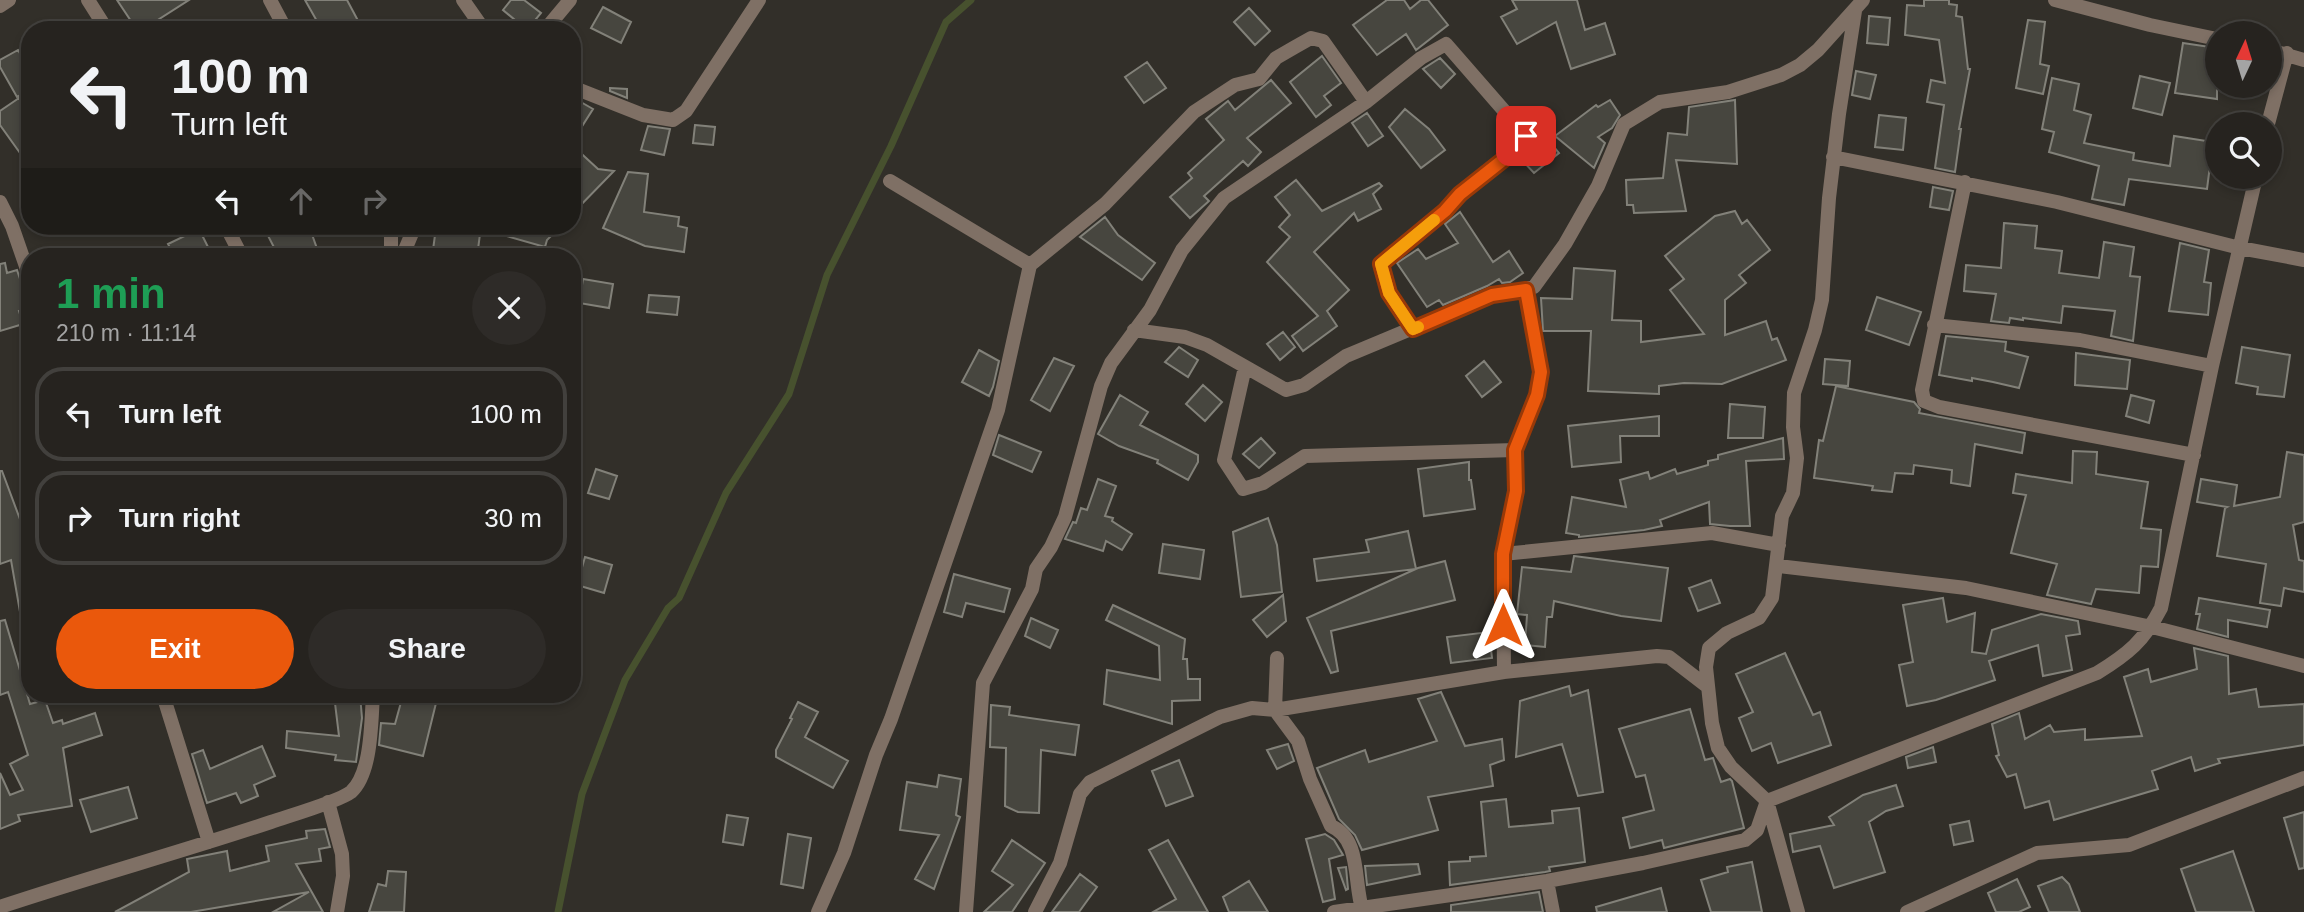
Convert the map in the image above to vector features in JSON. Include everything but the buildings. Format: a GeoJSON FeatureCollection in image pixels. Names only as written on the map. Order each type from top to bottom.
{"type":"FeatureCollection","features":[{"type":"Feature","properties":{"kind":"street"},"geometry":{"type":"LineString","coordinates":[[0,6],[9,0]]}},
{"type":"Feature","properties":{"kind":"street"},"geometry":{"type":"LineString","coordinates":[[88,0],[101,21]]}},
{"type":"Feature","properties":{"kind":"street"},"geometry":{"type":"LineString","coordinates":[[270,0],[281,21]]}},
{"type":"Feature","properties":{"kind":"street"},"geometry":{"type":"LineString","coordinates":[[463,0],[478,21]]}},
{"type":"Feature","properties":{"kind":"street"},"geometry":{"type":"LineString","coordinates":[[552,21],[570,0]]}},
{"type":"Feature","properties":{"kind":"street"},"geometry":{"type":"LineString","coordinates":[[581,91],[643,115],[673,120],[686,111],[759,0]]}},
{"type":"Feature","properties":{"kind":"street"},"geometry":{"type":"LineString","coordinates":[[2054,0],[2205,36]]}},
{"type":"Feature","properties":{"kind":"street"},"geometry":{"type":"LineString","coordinates":[[1798,912],[1767,802],[1731,767],[1718,748],[1712,723],[1706,667],[1709,648],[1727,633],[1759,618],[1772,598],[1783,516],[1793,493],[1797,458],[1793,427],[1794,393],[1822,300],[1833,158],[1859,6]]}},
{"type":"Feature","properties":{"kind":"street"},"geometry":{"type":"LineString","coordinates":[[1134,330],[1185,337],[1207,345],[1286,390],[1304,385],[1346,356],[1492,295],[1534,287],[1565,244],[1598,186],[1624,124],[1660,102],[1728,92],[1781,75],[1800,65],[1818,50],[1859,6]]}},
{"type":"Feature","properties":{"kind":"street"},"geometry":{"type":"LineString","coordinates":[[818,912],[844,853],[998,410],[1030,265],[1105,204],[1194,112],[1235,85],[1259,79],[1276,58],[1311,38],[1323,40],[1366,102]]}},
{"type":"Feature","properties":{"kind":"street"},"geometry":{"type":"LineString","coordinates":[[966,912],[983,683],[1032,589],[1037,569],[1065,517],[1101,386],[1111,363],[1150,310],[1182,250],[1224,198],[1366,102],[1420,58],[1446,44],[1526,136],[1525,147],[1508,156],[1460,194],[1445,211],[1381,264],[1389,293],[1413,329]]}},
{"type":"Feature","properties":{"kind":"street"},"geometry":{"type":"LineString","coordinates":[[2282,52],[2304,60]]}},
{"type":"Feature","properties":{"kind":"street"},"geometry":{"type":"LineString","coordinates":[[2271,112],[2287,53]]}},
{"type":"Feature","properties":{"kind":"street"},"geometry":{"type":"LineString","coordinates":[[1833,158],[1965,182],[2304,260]]}},
{"type":"Feature","properties":{"kind":"street"},"geometry":{"type":"LineString","coordinates":[[890,181],[1030,265]]}},
{"type":"Feature","properties":{"kind":"street"},"geometry":{"type":"LineString","coordinates":[[1965,182],[1934,325],[1922,390],[1924,401],[1938,407],[2194,455]]}},
{"type":"Feature","properties":{"kind":"street"},"geometry":{"type":"LineString","coordinates":[[1334,912],[1547,881],[1745,840],[1757,830],[1767,802],[2097,673],[2128,653],[2152,626],[2161,608],[2212,366],[2253,189]]}},
{"type":"Feature","properties":{"kind":"street"},"geometry":{"type":"LineString","coordinates":[[0,202],[21,252]]}},
{"type":"Feature","properties":{"kind":"street"},"geometry":{"type":"LineString","coordinates":[[1504,672],[1503,554],[1516,491],[1515,450],[1537,395],[1541,372],[1526,290]]}},
{"type":"Feature","properties":{"kind":"street"},"geometry":{"type":"LineString","coordinates":[[1934,325],[2080,340],[2212,366]]}},
{"type":"Feature","properties":{"kind":"street"},"geometry":{"type":"LineString","coordinates":[[1245,367],[1224,460],[1244,489],[1263,483],[1304,456],[1515,450]]}},
{"type":"Feature","properties":{"kind":"street"},"geometry":{"type":"LineString","coordinates":[[1503,554],[1712,533],[1779,545]]}},
{"type":"Feature","properties":{"kind":"street"},"geometry":{"type":"LineString","coordinates":[[1778,566],[1966,588],[2152,626],[2304,666]]}},
{"type":"Feature","properties":{"kind":"street"},"geometry":{"type":"LineString","coordinates":[[1035,912],[1060,863],[1080,793],[1090,782],[1220,717],[1252,708],[1275,710],[1504,672],[1657,656],[1669,657],[1708,687]]}},
{"type":"Feature","properties":{"kind":"street"},"geometry":{"type":"LineString","coordinates":[[1277,658],[1275,710],[1298,741],[1310,779],[1331,826],[1341,830],[1351,846],[1362,910]]}},
{"type":"Feature","properties":{"kind":"street"},"geometry":{"type":"LineString","coordinates":[[166,703],[209,842]]}},
{"type":"Feature","properties":{"kind":"street"},"geometry":{"type":"LineString","coordinates":[[0,906],[27,905],[350,793],[362,778],[368,752],[372,703]]}},
{"type":"Feature","properties":{"kind":"street"},"geometry":{"type":"LineString","coordinates":[[1907,912],[2037,853],[2129,845],[2304,778]]}},
{"type":"Feature","properties":{"kind":"street"},"geometry":{"type":"LineString","coordinates":[[328,802],[342,854],[343,876],[337,912]]}},
{"type":"Feature","properties":{"kind":"street"},"geometry":{"type":"LineString","coordinates":[[1547,881],[1553,912]]}},
{"type":"Feature","properties":{"kind":"waterway"},"geometry":{"type":"LineString","coordinates":[[558,912],[582,794],[625,680],[668,608],[679,598],[726,493],[789,394],[827,275],[891,146],[946,22],[971,0]]}},
{"type":"Feature","properties":{"kind":"slow traffic"},"geometry":{"type":"LineString","coordinates":[[1418,327],[1413,329],[1391,298],[1381,264],[1434,220]]}},
{"type":"Feature","properties":{"kind":"route"},"geometry":{"type":"LineString","coordinates":[[1503,625],[1503,554],[1516,491],[1515,450],[1537,395],[1541,372],[1526,290],[1492,295],[1413,329],[1391,298],[1381,264],[1445,211],[1460,194],[1508,156],[1525,147],[1526,136]]}}]}
